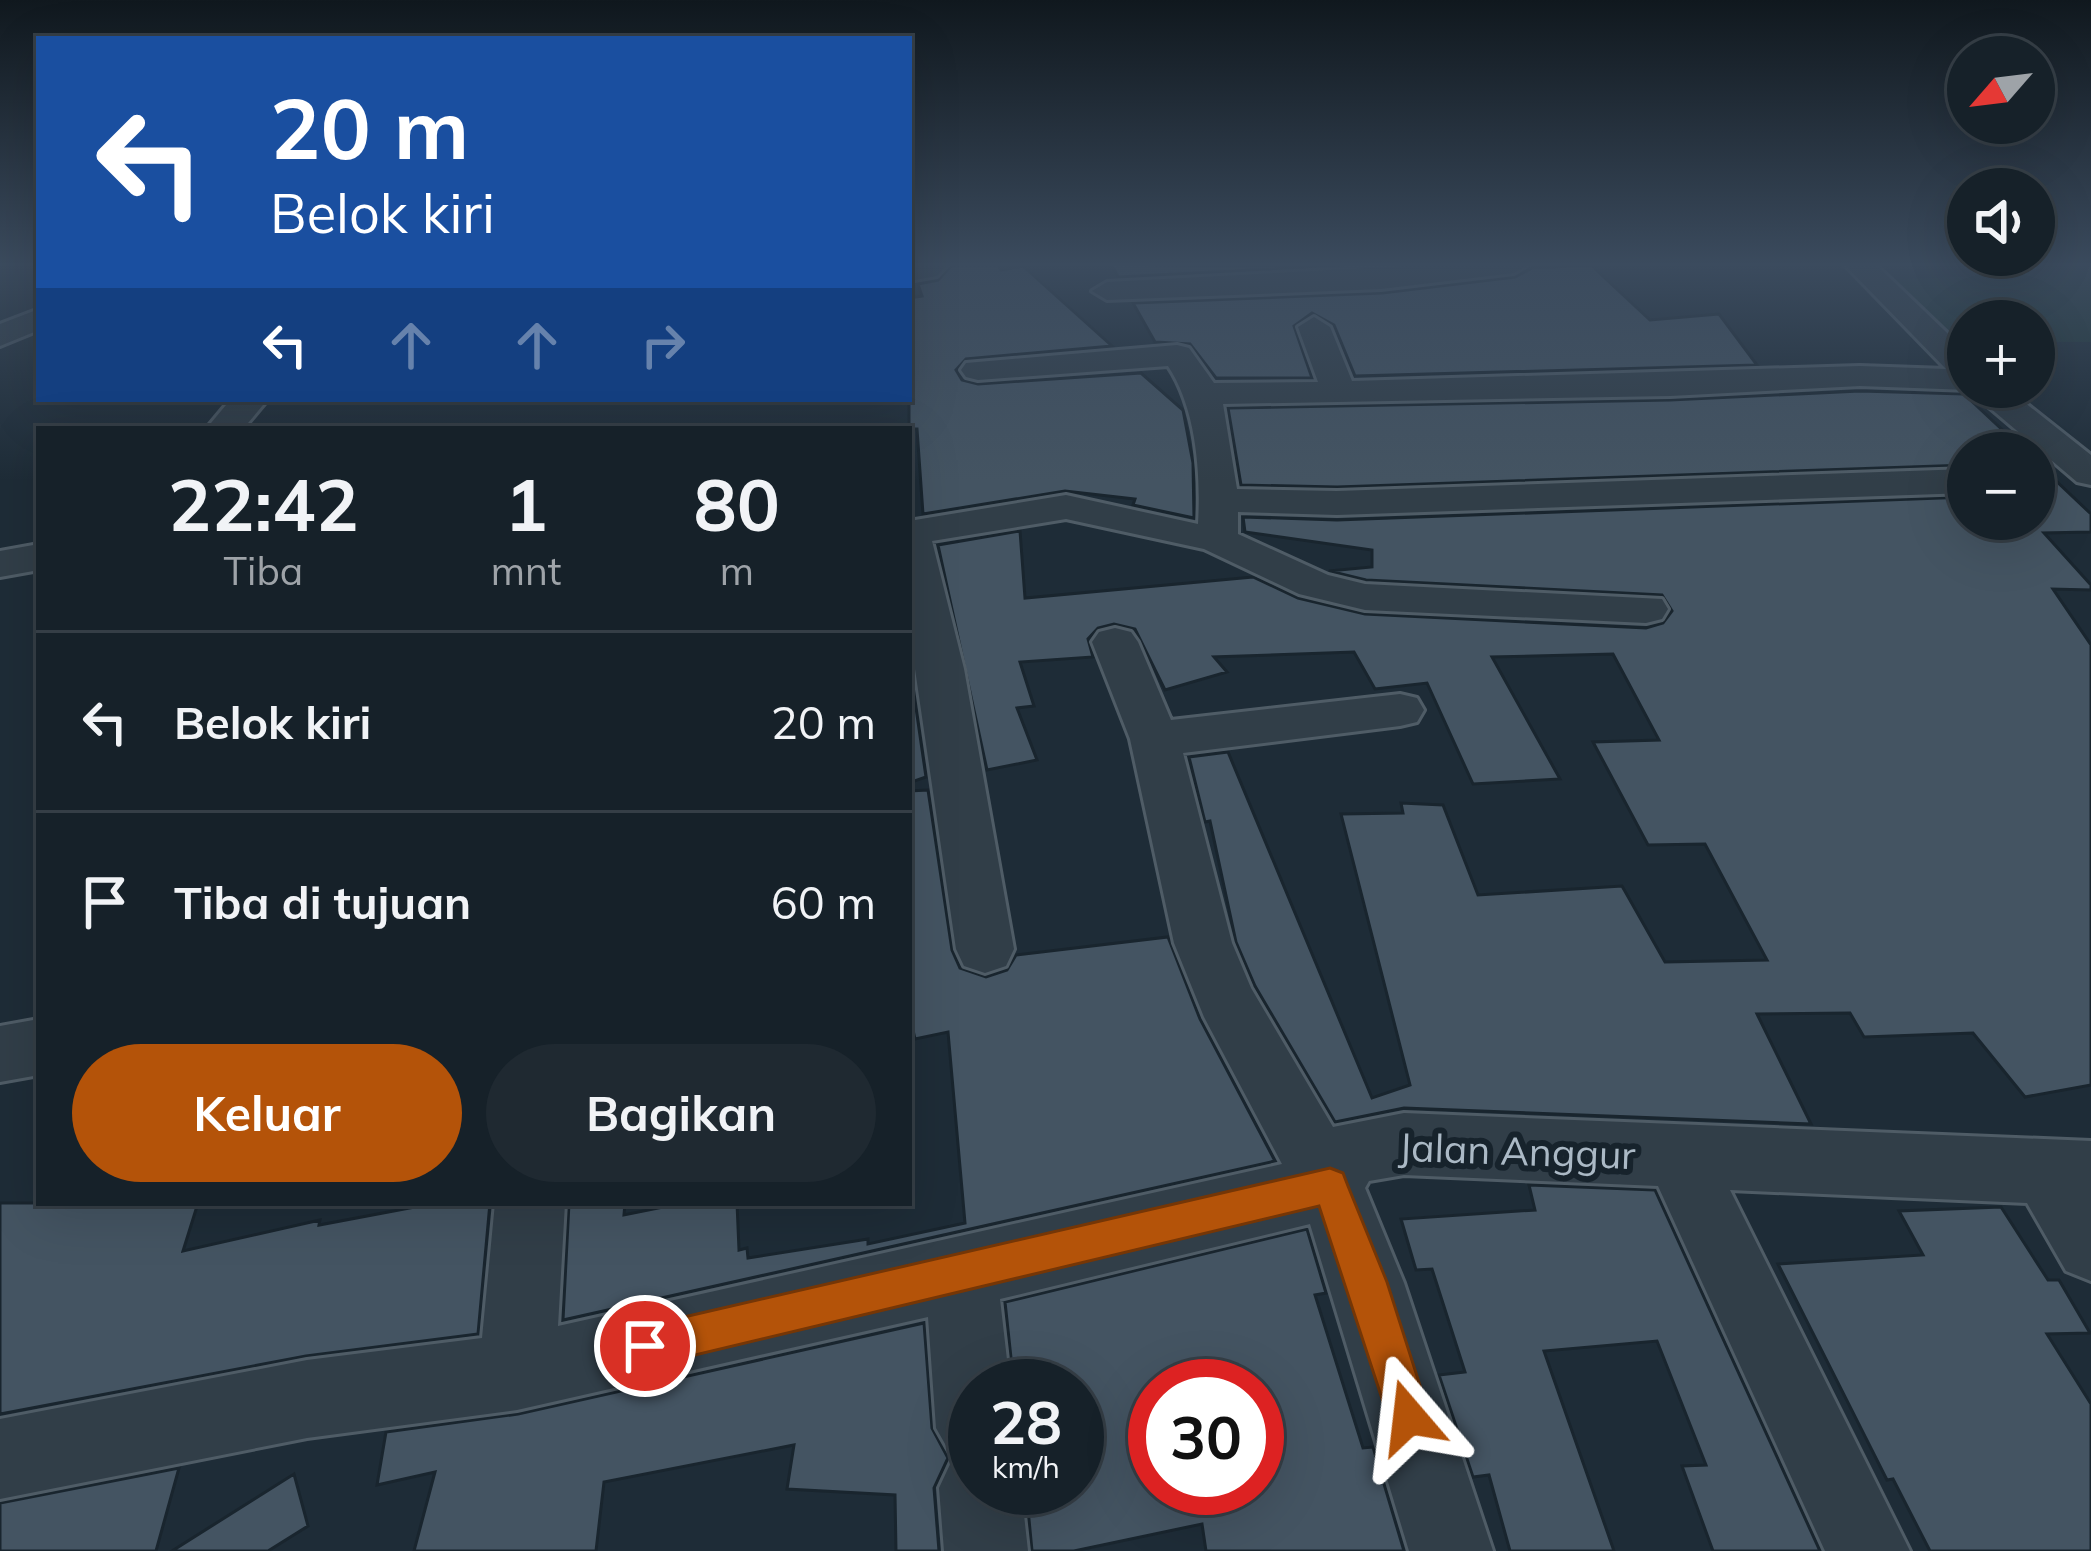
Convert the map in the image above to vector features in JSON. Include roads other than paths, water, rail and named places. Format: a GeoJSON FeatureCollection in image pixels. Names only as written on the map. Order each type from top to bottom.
{"type":"FeatureCollection","features":[{"type":"Feature","properties":{"kind":"street"},"geometry":{"type":"LineString","coordinates":[[978,370],[1051,336]]}},
{"type":"Feature","properties":{"kind":"street"},"geometry":{"type":"LineString","coordinates":[[1142,336],[1177,355],[1204,394],[1218,520],[1314,585],[1365,597],[1646,609]]}},
{"type":"Feature","properties":{"kind":"street"},"geometry":{"type":"LineString","coordinates":[[1318,336],[1339,391]]}},
{"type":"Feature","properties":{"kind":"street"},"geometry":{"type":"LineString","coordinates":[[1204,394],[1947,376]]}},
{"type":"Feature","properties":{"kind":"street"},"geometry":{"type":"LineString","coordinates":[[227,426],[247,402]]}},
{"type":"Feature","properties":{"kind":"street"},"geometry":{"type":"LineString","coordinates":[[2009,408],[2091,477]]}},
{"type":"Feature","properties":{"kind":"street"},"geometry":{"type":"LineString","coordinates":[[2055,480],[2091,477]]}},
{"type":"Feature","properties":{"kind":"street"},"geometry":{"type":"LineString","coordinates":[[912,533],[1066,507],[1218,520],[1337,503],[1947,482]]}},
{"type":"Feature","properties":{"kind":"street"},"geometry":{"type":"LineString","coordinates":[[912,546],[941,669],[985,949]]}},
{"type":"Feature","properties":{"kind":"street"},"geometry":{"type":"LineString","coordinates":[[0,564],[36,558]]}},
{"type":"Feature","properties":{"kind":"street"},"geometry":{"type":"LineString","coordinates":[[1115,641],[1154,740],[1203,943],[1276,1097],[1330,1186],[1368,1282],[1451,1551]]}},
{"type":"Feature","properties":{"kind":"street"},"geometry":{"type":"LineString","coordinates":[[1154,740],[1400,710]]}},
{"type":"Feature","properties":{"kind":"street"},"geometry":{"type":"LineString","coordinates":[[0,1054],[36,1048]]}},
{"type":"Feature","properties":{"kind":"street","name":"Jalan Anggur"},"geometry":{"type":"LineString","coordinates":[[1330,1186],[1348,1153],[1404,1144],[1678,1156]]}},
{"type":"Feature","properties":{"kind":"street"},"geometry":{"type":"LineString","coordinates":[[1868,1551],[1678,1156],[2068,1172],[2091,1246]]}},
{"type":"Feature","properties":{"kind":"street"},"geometry":{"type":"LineString","coordinates":[[0,1459],[307,1399],[517,1372],[1330,1186]]}},
{"type":"Feature","properties":{"kind":"street"},"geometry":{"type":"LineString","coordinates":[[517,1372],[530,1206]]}},
{"type":"Feature","properties":{"kind":"street"},"geometry":{"type":"LineString","coordinates":[[961,1274],[969,1359]]}},
{"type":"Feature","properties":{"kind":"street"},"geometry":{"type":"LineString","coordinates":[[983,1515],[986,1551]]}}]}
